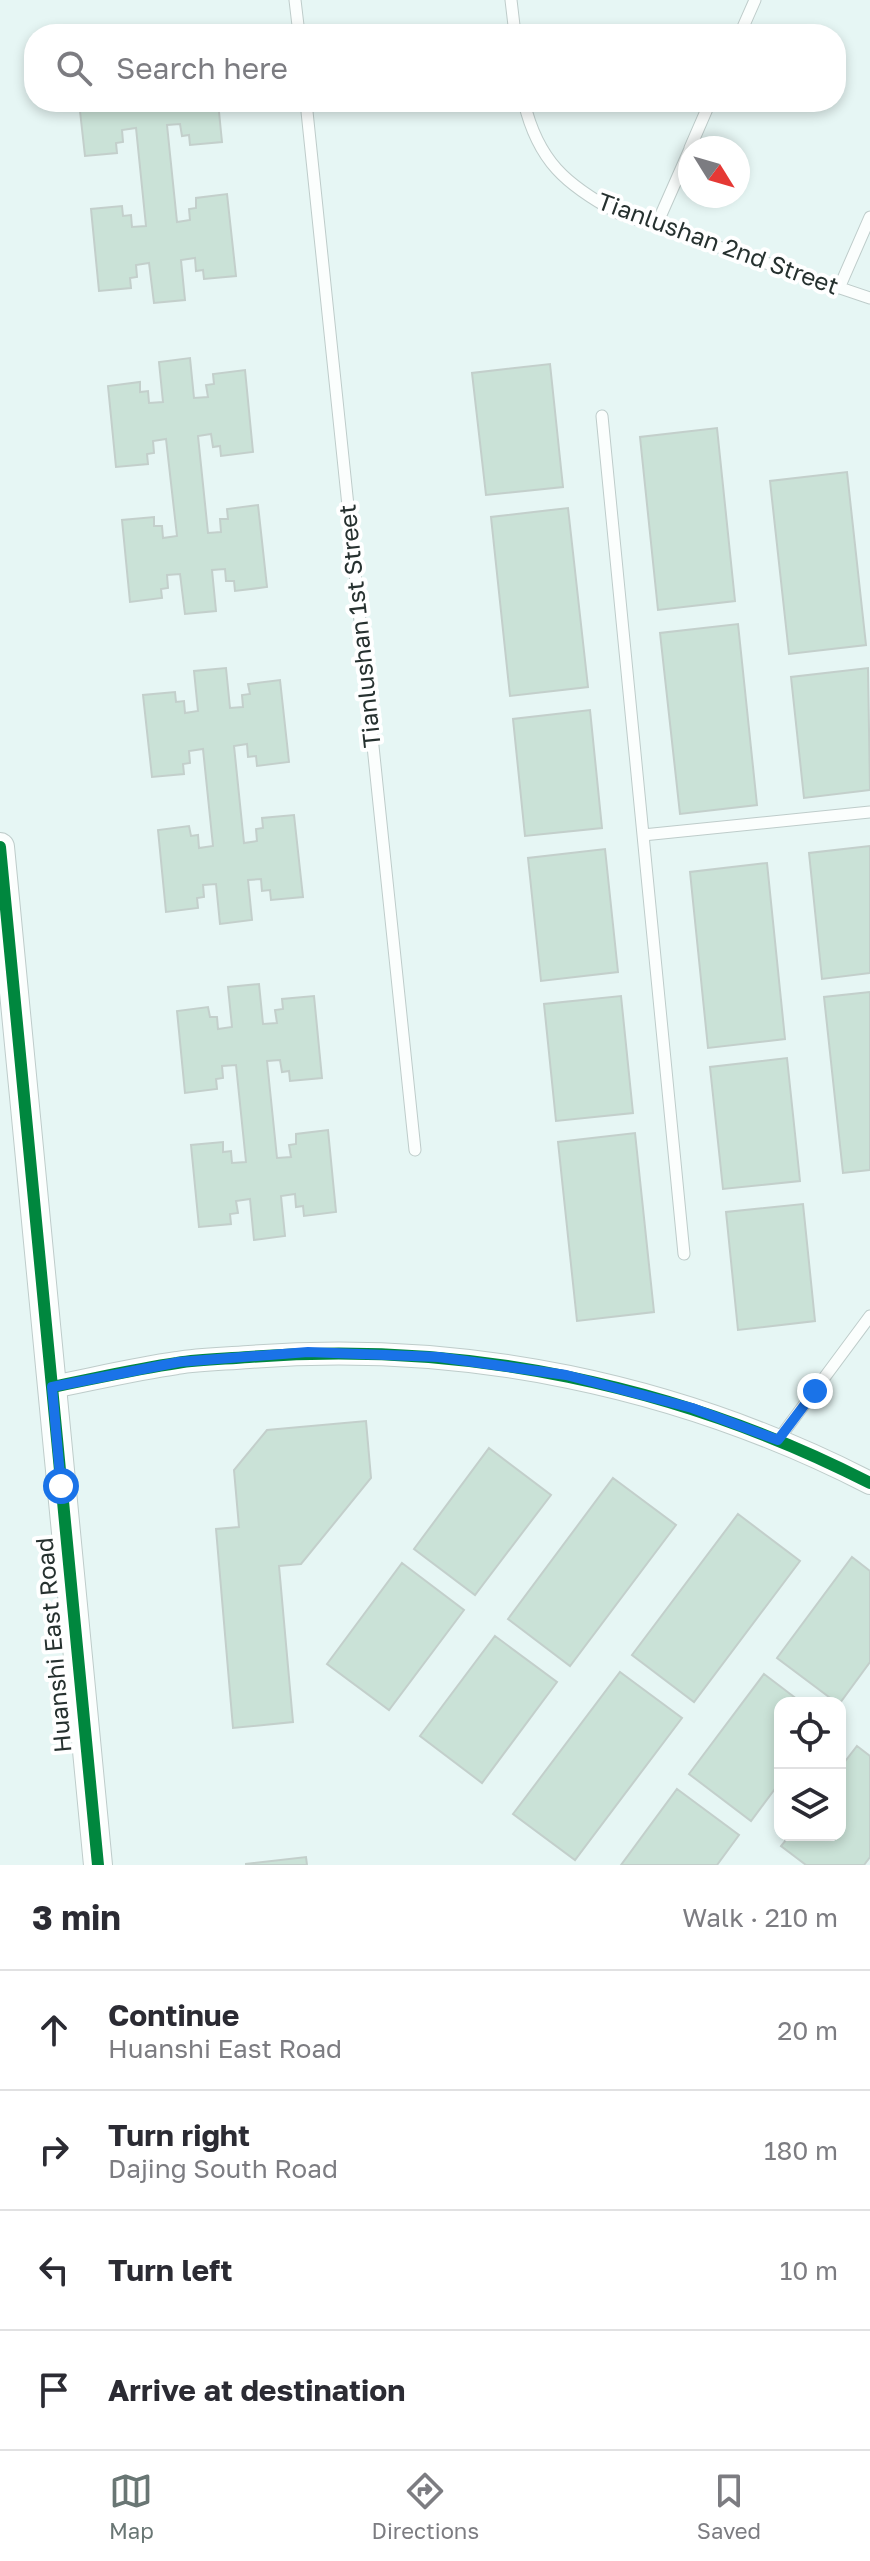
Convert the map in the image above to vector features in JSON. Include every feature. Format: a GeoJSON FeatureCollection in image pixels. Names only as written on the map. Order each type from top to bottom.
{"type":"FeatureCollection","features":[{"type":"Feature","properties":{"kind":"street","name":"Huanshi East Road"},"geometry":{"type":"LineString","coordinates":[[0,847],[98,1865]]}},
{"type":"Feature","properties":{"kind":"street"},"geometry":{"type":"LineString","coordinates":[[52,1387],[179,1362],[308,1352],[438,1357],[566,1375],[692,1408],[812,1454],[870,1483]]}},
{"type":"Feature","properties":{"kind":"lane"},"geometry":{"type":"LineString","coordinates":[[295,0],[298,24]]}},
{"type":"Feature","properties":{"kind":"lane"},"geometry":{"type":"LineString","coordinates":[[511,0],[514,24]]}},
{"type":"Feature","properties":{"kind":"lane"},"geometry":{"type":"LineString","coordinates":[[744,24],[755,0]]}},
{"type":"Feature","properties":{"kind":"lane","name":"Tianlushan 1st Street"},"geometry":{"type":"LineString","coordinates":[[307,112],[415,1150]]}},
{"type":"Feature","properties":{"kind":"lane","name":"Tianlushan 2nd Street"},"geometry":{"type":"LineString","coordinates":[[526,112],[530,128],[551,164],[581,193],[618,213],[870,298]]}},
{"type":"Feature","properties":{"kind":"lane"},"geometry":{"type":"LineString","coordinates":[[695,136],[706,112]]}},
{"type":"Feature","properties":{"kind":"lane"},"geometry":{"type":"LineString","coordinates":[[656,226],[678,176]]}},
{"type":"Feature","properties":{"kind":"lane"},"geometry":{"type":"LineString","coordinates":[[839,288],[870,217]]}},
{"type":"Feature","properties":{"kind":"lane"},"geometry":{"type":"LineString","coordinates":[[602,416],[684,1254]]}},
{"type":"Feature","properties":{"kind":"lane"},"geometry":{"type":"LineString","coordinates":[[643,835],[870,812]]}},
{"type":"Feature","properties":{"kind":"lane"},"geometry":{"type":"LineString","coordinates":[[778,1440],[870,1316]]}},
{"type":"Feature","properties":{"kind":"building"},"geometry":{"type":"Polygon","coordinates":[[[80,112],[219,112],[222,142],[190,145],[189,135],[182,136],[180,124],[167,125],[177,222],[190,220],[189,209],[196,208],[196,198],[227,194],[236,276],[204,279],[203,270],[196,271],[195,258],[181,260],[185,300],[154,303],[149,263],[136,265],[137,277],[130,278],[131,288],[99,291],[91,209],[122,206],[123,216],[131,215],[132,227],[146,226],[136,128],[122,130],[123,142],[116,143],[117,153],[85,156],[80,112]]]}},
{"type":"Feature","properties":{"kind":"building"},"geometry":{"type":"Polygon","coordinates":[[[190,358],[194,398],[208,397],[206,385],[214,384],[213,374],[245,370],[253,452],[221,456],[220,446],[213,447],[211,434],[198,436],[208,533],[221,532],[220,519],[228,519],[227,509],[258,505],[267,587],[235,591],[234,581],[226,581],[225,569],[212,570],[216,611],[185,614],[180,574],[167,575],[168,588],[161,589],[162,598],[130,602],[122,520],[154,517],[154,526],[162,526],[163,538],[177,536],[166,439],[153,441],[154,453],[147,454],[148,464],[116,467],[108,386],[140,382],[140,392],[148,391],[149,403],[163,402],[159,362],[190,358]]]}},
{"type":"Feature","properties":{"kind":"building"},"geometry":{"type":"Polygon","coordinates":[[[550,364],[563,487],[486,495],[472,373],[550,364]]]}},
{"type":"Feature","properties":{"kind":"building"},"geometry":{"type":"Polygon","coordinates":[[[717,428],[735,601],[658,610],[640,437],[717,428]]]}},
{"type":"Feature","properties":{"kind":"building"},"geometry":{"type":"Polygon","coordinates":[[[847,472],[866,645],[789,654],[770,481],[847,472]]]}},
{"type":"Feature","properties":{"kind":"building"},"geometry":{"type":"Polygon","coordinates":[[[568,508],[588,687],[510,696],[491,517],[568,508]]]}},
{"type":"Feature","properties":{"kind":"building"},"geometry":{"type":"Polygon","coordinates":[[[738,624],[757,805],[680,814],[660,633],[738,624]]]}},
{"type":"Feature","properties":{"kind":"building"},"geometry":{"type":"Polygon","coordinates":[[[226,668],[230,708],[243,707],[242,695],[250,694],[248,684],[280,680],[289,762],[257,766],[256,756],[248,757],[247,744],[234,746],[244,843],[257,841],[256,829],[263,828],[262,818],[294,815],[303,897],[271,900],[270,890],[262,891],[261,879],[248,880],[252,920],[220,924],[216,884],[203,885],[204,897],[197,898],[198,908],[166,912],[158,830],[189,826],[191,836],[198,835],[199,848],[213,846],[203,749],[189,751],[190,763],[183,764],[184,774],[152,777],[143,695],[175,692],[176,702],[184,701],[185,713],[198,711],[194,671],[226,668]]]}},
{"type":"Feature","properties":{"kind":"building"},"geometry":{"type":"Polygon","coordinates":[[[868,668],[870,790],[804,798],[791,677],[868,668]]]}},
{"type":"Feature","properties":{"kind":"building"},"geometry":{"type":"Polygon","coordinates":[[[590,710],[602,828],[525,836],[513,719],[590,710]]]}},
{"type":"Feature","properties":{"kind":"building"},"geometry":{"type":"Polygon","coordinates":[[[870,846],[870,973],[822,979],[809,853],[870,846]]]}},
{"type":"Feature","properties":{"kind":"building"},"geometry":{"type":"Polygon","coordinates":[[[605,849],[618,972],[541,981],[528,858],[605,849]]]}},
{"type":"Feature","properties":{"kind":"building"},"geometry":{"type":"Polygon","coordinates":[[[767,863],[785,1039],[708,1048],[690,872],[767,863]]]}},
{"type":"Feature","properties":{"kind":"building"},"geometry":{"type":"Polygon","coordinates":[[[259,984],[263,1024],[277,1023],[275,1010],[283,1009],[282,999],[314,996],[322,1078],[290,1081],[289,1071],[282,1072],[280,1060],[267,1061],[277,1158],[291,1157],[289,1145],[296,1144],[296,1134],[328,1130],[336,1212],[304,1216],[303,1206],[296,1207],[295,1194],[281,1196],[285,1236],[254,1240],[250,1199],[236,1201],[238,1213],[230,1214],[231,1224],[199,1227],[191,1145],[223,1142],[223,1152],[231,1151],[232,1163],[246,1162],[236,1065],[222,1066],[223,1078],[216,1079],[217,1089],[185,1093],[177,1011],[208,1007],[210,1017],[217,1017],[218,1029],[232,1027],[228,987],[259,984]]]}},
{"type":"Feature","properties":{"kind":"building"},"geometry":{"type":"Polygon","coordinates":[[[870,992],[870,1170],[843,1173],[824,997],[870,992]]]}},
{"type":"Feature","properties":{"kind":"building"},"geometry":{"type":"Polygon","coordinates":[[[621,996],[633,1113],[556,1121],[544,1004],[621,996]]]}},
{"type":"Feature","properties":{"kind":"building"},"geometry":{"type":"Polygon","coordinates":[[[787,1058],[800,1181],[723,1189],[710,1067],[787,1058]]]}},
{"type":"Feature","properties":{"kind":"building"},"geometry":{"type":"Polygon","coordinates":[[[635,1133],[654,1312],[577,1321],[558,1142],[635,1133]]]}},
{"type":"Feature","properties":{"kind":"building"},"geometry":{"type":"Polygon","coordinates":[[[803,1204],[815,1321],[738,1330],[726,1212],[803,1204]]]}},
{"type":"Feature","properties":{"kind":"building"},"geometry":{"type":"Polygon","coordinates":[[[366,1421],[371,1478],[301,1564],[279,1566],[293,1722],[233,1728],[216,1529],[239,1527],[234,1470],[267,1430],[366,1421]]]}},
{"type":"Feature","properties":{"kind":"building"},"geometry":{"type":"Polygon","coordinates":[[[489,1448],[551,1495],[475,1595],[414,1549],[489,1448]]]}},
{"type":"Feature","properties":{"kind":"building"},"geometry":{"type":"Polygon","coordinates":[[[613,1478],[676,1525],[570,1666],[508,1619],[613,1478]]]}},
{"type":"Feature","properties":{"kind":"building"},"geometry":{"type":"Polygon","coordinates":[[[738,1514],[800,1561],[694,1702],[632,1655],[738,1514]]]}},
{"type":"Feature","properties":{"kind":"building"},"geometry":{"type":"Polygon","coordinates":[[[852,1557],[870,1571],[870,1662],[844,1697],[829,1697],[777,1658],[852,1557]]]}},
{"type":"Feature","properties":{"kind":"building"},"geometry":{"type":"Polygon","coordinates":[[[402,1563],[464,1610],[389,1710],[327,1664],[402,1563]]]}},
{"type":"Feature","properties":{"kind":"building"},"geometry":{"type":"Polygon","coordinates":[[[495,1636],[557,1682],[482,1783],[420,1736],[495,1636]]]}},
{"type":"Feature","properties":{"kind":"building"},"geometry":{"type":"Polygon","coordinates":[[[620,1672],[682,1718],[575,1860],[513,1814],[620,1672]]]}},
{"type":"Feature","properties":{"kind":"building"},"geometry":{"type":"Polygon","coordinates":[[[764,1674],[794,1697],[774,1697],[774,1790],[751,1821],[689,1774],[764,1674]]]}},
{"type":"Feature","properties":{"kind":"building"},"geometry":{"type":"Polygon","coordinates":[[[857,1746],[870,1756],[870,1857],[864,1865],[806,1865],[781,1846],[785,1841],[846,1841],[846,1760],[857,1746]]]}},
{"type":"Feature","properties":{"kind":"building"},"geometry":{"type":"Polygon","coordinates":[[[677,1789],[739,1835],[717,1865],[621,1865],[677,1789]]]}},
{"type":"Feature","properties":{"kind":"building"},"geometry":{"type":"Polygon","coordinates":[[[306,1857],[307,1865],[246,1865],[246,1864],[306,1857]]]}},
{"type":"Feature","properties":{"kind":"cycle path"},"geometry":{"type":"LineString","coordinates":[[0,847],[98,1865]]}},
{"type":"Feature","properties":{"kind":"cycle path"},"geometry":{"type":"LineString","coordinates":[[52,1387],[177,1363],[249,1357],[330,1354],[410,1356],[490,1364],[568,1377],[646,1396],[723,1420],[797,1449],[870,1483]]}},
{"type":"Feature","properties":{"kind":"route"},"geometry":{"type":"LineString","coordinates":[[61,1486],[52,1387],[179,1362],[308,1352],[438,1357],[566,1375],[692,1408],[778,1440],[815,1391]]}}]}
